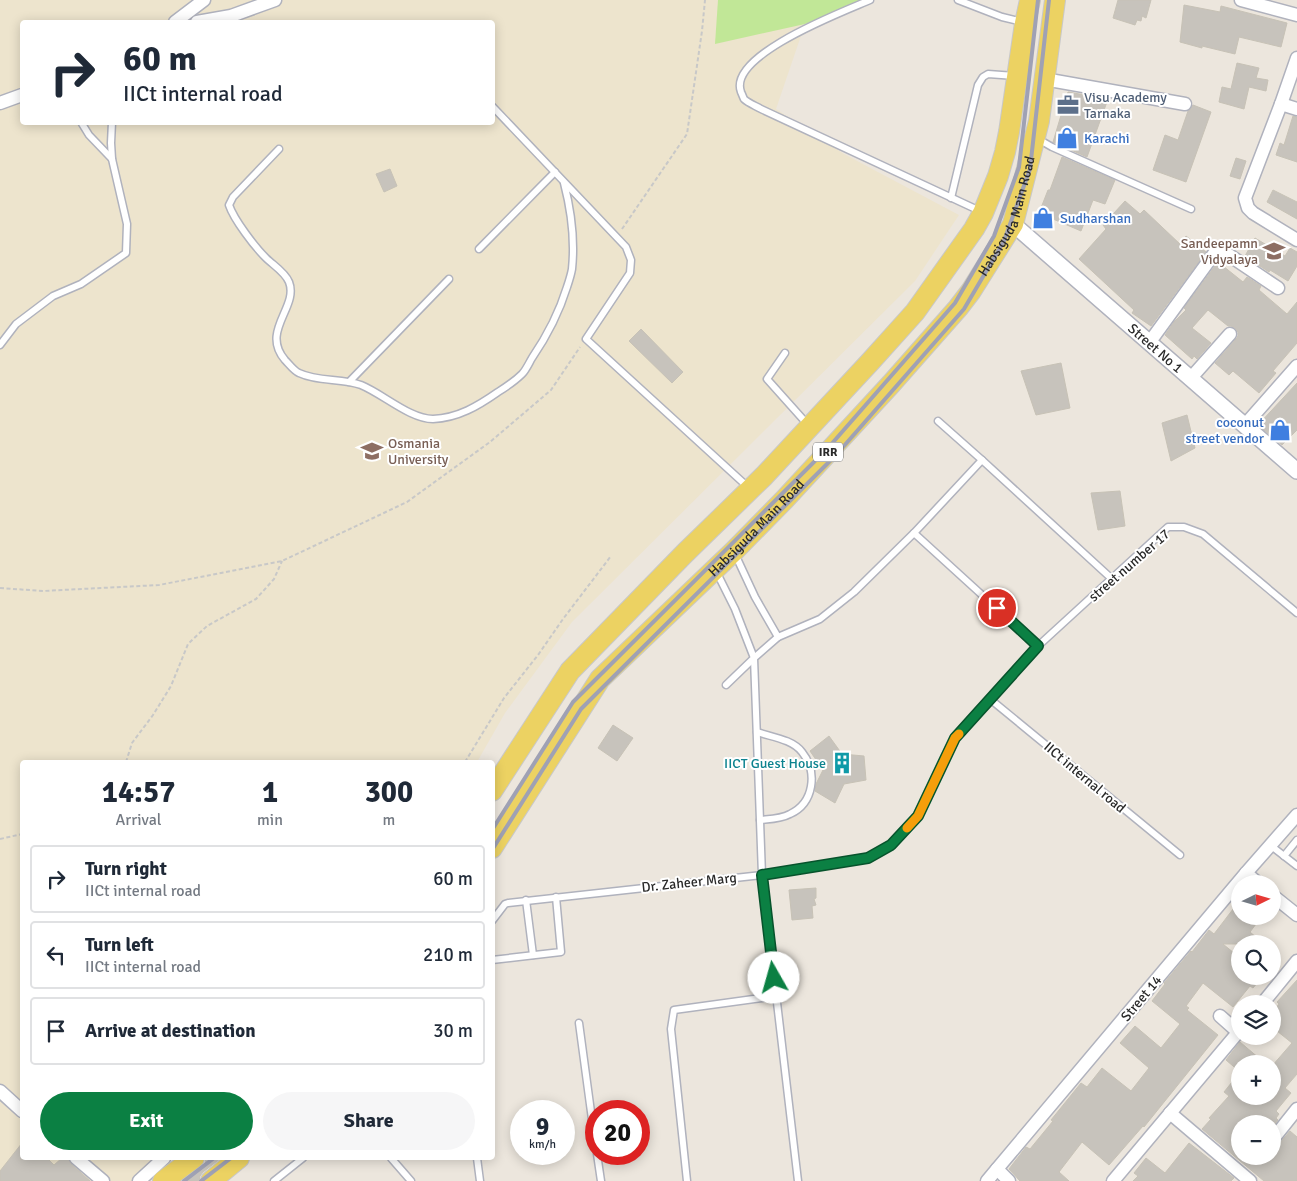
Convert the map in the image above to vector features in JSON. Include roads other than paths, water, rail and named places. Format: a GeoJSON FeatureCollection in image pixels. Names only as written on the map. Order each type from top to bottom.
{"type":"FeatureCollection","features":[{"type":"Feature","properties":{"kind":"main road","name":"Habsiguda Main Road"},"geometry":{"type":"LineString","coordinates":[[495,786],[570,671],[685,553],[764,476],[870,362],[915,312],[974,229],[983,213],[998,176],[1005,152],[1030,0]]}},
{"type":"Feature","properties":{"kind":"main road","name":"Habsiguda Main Road"},"geometry":{"type":"LineString","coordinates":[[495,843],[600,679],[734,551],[785,499],[891,384],[971,291],[1012,224],[1039,121],[1055,0]]}},
{"type":"Feature","properties":{"kind":"main road"},"geometry":{"type":"LineString","coordinates":[[870,362],[891,384]]}},
{"type":"Feature","properties":{"kind":"main road"},"geometry":{"type":"LineString","coordinates":[[558,689],[582,707]]}},
{"type":"Feature","properties":{"kind":"main road"},"geometry":{"type":"LineString","coordinates":[[163,1181],[185,1160]]}},
{"type":"Feature","properties":{"kind":"main road"},"geometry":{"type":"LineString","coordinates":[[211,1181],[237,1160]]}},
{"type":"Feature","properties":{"kind":"street"},"geometry":{"type":"LineString","coordinates":[[178,20],[204,0]]}},
{"type":"Feature","properties":{"kind":"street"},"geometry":{"type":"LineString","coordinates":[[209,20],[232,16],[275,0]]}},
{"type":"Feature","properties":{"kind":"street"},"geometry":{"type":"LineString","coordinates":[[1241,0],[1297,16]]}},
{"type":"Feature","properties":{"kind":"street"},"geometry":{"type":"LineString","coordinates":[[1297,58],[1245,198],[1248,208],[1253,213],[1297,240]]}},
{"type":"Feature","properties":{"kind":"street"},"geometry":{"type":"LineString","coordinates":[[1044,79],[1185,104]]}},
{"type":"Feature","properties":{"kind":"street"},"geometry":{"type":"LineString","coordinates":[[0,103],[20,95]]}},
{"type":"Feature","properties":{"kind":"street"},"geometry":{"type":"LineString","coordinates":[[1281,104],[1297,108]]}},
{"type":"Feature","properties":{"kind":"street","name":"Street No 1"},"geometry":{"type":"LineString","coordinates":[[1012,224],[1297,471]]}},
{"type":"Feature","properties":{"kind":"street"},"geometry":{"type":"LineString","coordinates":[[1149,343],[1216,251],[1223,251],[1278,288]]}},
{"type":"Feature","properties":{"kind":"street"},"geometry":{"type":"LineString","coordinates":[[1190,378],[1230,334]]}},
{"type":"Feature","properties":{"kind":"street"},"geometry":{"type":"LineString","coordinates":[[1245,426],[1297,366]]}},
{"type":"Feature","properties":{"kind":"street","name":"Street 14"},"geometry":{"type":"LineString","coordinates":[[987,1181],[1297,814]]}},
{"type":"Feature","properties":{"kind":"street"},"geometry":{"type":"LineString","coordinates":[[1281,902],[1297,915]]}},
{"type":"Feature","properties":{"kind":"street"},"geometry":{"type":"LineString","coordinates":[[1269,995],[1297,961]]}},
{"type":"Feature","properties":{"kind":"street"},"geometry":{"type":"LineString","coordinates":[[1220,1016],[1231,1025]]}},
{"type":"Feature","properties":{"kind":"street"},"geometry":{"type":"LineString","coordinates":[[1113,1181],[1231,1041]]}},
{"type":"Feature","properties":{"kind":"street"},"geometry":{"type":"LineString","coordinates":[[0,1091],[20,1109]]}},
{"type":"Feature","properties":{"kind":"street"},"geometry":{"type":"LineString","coordinates":[[1281,1129],[1297,1109]]}},
{"type":"Feature","properties":{"kind":"street"},"geometry":{"type":"LineString","coordinates":[[1170,1113],[1250,1181]]}},
{"type":"Feature","properties":{"kind":"street"},"geometry":{"type":"LineString","coordinates":[[78,1160],[103,1181]]}},
{"type":"Feature","properties":{"kind":"street"},"geometry":{"type":"LineString","coordinates":[[139,1181],[162,1160]]}},
{"type":"Feature","properties":{"kind":"street"},"geometry":{"type":"LineString","coordinates":[[996,1169],[1009,1181]]}},
{"type":"Feature","properties":{"kind":"lane"},"geometry":{"type":"LineString","coordinates":[[870,0],[815,23],[769,49],[743,74],[740,88],[744,99],[761,109],[983,213]]}},
{"type":"Feature","properties":{"kind":"lane"},"geometry":{"type":"LineString","coordinates":[[958,0],[1002,17],[1025,23]]}},
{"type":"Feature","properties":{"kind":"lane"},"geometry":{"type":"LineString","coordinates":[[951,198],[978,85],[983,77],[988,74],[1017,76]]}},
{"type":"Feature","properties":{"kind":"lane"},"geometry":{"type":"LineString","coordinates":[[495,109],[626,247],[631,260],[630,272],[586,339],[750,489]]}},
{"type":"Feature","properties":{"kind":"lane"},"geometry":{"type":"LineString","coordinates":[[83,125],[89,135],[112,159]]}},
{"type":"Feature","properties":{"kind":"lane"},"geometry":{"type":"LineString","coordinates":[[0,345],[16,324],[52,296],[81,284],[126,253],[127,224],[112,159],[112,125]]}},
{"type":"Feature","properties":{"kind":"lane"},"geometry":{"type":"LineString","coordinates":[[1034,137],[1052,147],[1191,209]]}},
{"type":"Feature","properties":{"kind":"lane"},"geometry":{"type":"LineString","coordinates":[[279,149],[233,196],[229,206],[232,215],[263,255],[285,275],[290,283],[291,294],[276,335],[276,344],[284,359],[298,373],[317,378],[349,382],[371,389],[414,414],[431,419],[452,416],[475,408],[522,374],[549,332],[572,271],[570,205],[564,183]]}},
{"type":"Feature","properties":{"kind":"lane"},"geometry":{"type":"LineString","coordinates":[[479,249],[555,172]]}},
{"type":"Feature","properties":{"kind":"lane"},"geometry":{"type":"LineString","coordinates":[[349,382],[449,279]]}},
{"type":"Feature","properties":{"kind":"lane"},"geometry":{"type":"LineString","coordinates":[[785,354],[767,379],[809,427]]}},
{"type":"Feature","properties":{"kind":"lane"},"geometry":{"type":"LineString","coordinates":[[938,421],[1112,579]]}},
{"type":"Feature","properties":{"kind":"lane"},"geometry":{"type":"LineString","coordinates":[[726,685],[778,637],[820,619],[854,592],[914,533],[982,460]]}},
{"type":"Feature","properties":{"kind":"lane","name":"street number 17"},"geometry":{"type":"LineString","coordinates":[[1038,646],[1168,527],[1184,527],[1202,534],[1297,613]]}},
{"type":"Feature","properties":{"kind":"lane"},"geometry":{"type":"LineString","coordinates":[[762,875],[868,858],[891,845],[918,816],[955,738],[1038,646],[914,533]]}},
{"type":"Feature","properties":{"kind":"lane"},"geometry":{"type":"LineString","coordinates":[[734,551],[755,597],[778,637]]}},
{"type":"Feature","properties":{"kind":"lane"},"geometry":{"type":"LineString","coordinates":[[715,568],[735,609],[754,658],[762,875],[798,1181]]}},
{"type":"Feature","properties":{"kind":"lane","name":"IICt internal road"},"geometry":{"type":"LineString","coordinates":[[990,699],[1180,855]]}},
{"type":"Feature","properties":{"kind":"lane"},"geometry":{"type":"LineString","coordinates":[[757,732],[791,743],[802,751],[809,764],[812,779],[811,792],[798,810],[783,817],[760,820]]}},
{"type":"Feature","properties":{"kind":"lane"},"geometry":{"type":"LineString","coordinates":[[1284,856],[1297,840]]}},
{"type":"Feature","properties":{"kind":"lane"},"geometry":{"type":"LineString","coordinates":[[1270,845],[1297,866]]}},
{"type":"Feature","properties":{"kind":"lane","name":"Dr. Zaheer Marg"},"geometry":{"type":"LineString","coordinates":[[495,917],[506,903],[762,875]]}},
{"type":"Feature","properties":{"kind":"lane"},"geometry":{"type":"LineString","coordinates":[[495,960],[561,952],[556,897]]}},
{"type":"Feature","properties":{"kind":"lane"},"geometry":{"type":"LineString","coordinates":[[526,900],[533,955]]}},
{"type":"Feature","properties":{"kind":"lane"},"geometry":{"type":"LineString","coordinates":[[687,1181],[671,1029],[674,1010],[776,996]]}},
{"type":"Feature","properties":{"kind":"lane"},"geometry":{"type":"LineString","coordinates":[[579,1023],[589,1100]]}},
{"type":"Feature","properties":{"kind":"lane"},"geometry":{"type":"LineString","coordinates":[[274,1181],[300,1160]]}},
{"type":"Feature","properties":{"kind":"lane"},"geometry":{"type":"LineString","coordinates":[[393,1160],[411,1181]]}},
{"type":"Feature","properties":{"kind":"lane"},"geometry":{"type":"LineString","coordinates":[[477,1160],[480,1181]]}},
{"type":"Feature","properties":{"kind":"lane"},"geometry":{"type":"LineString","coordinates":[[599,1165],[601,1181]]}},
{"type":"Feature","properties":{"kind":"railway"},"geometry":{"type":"LineString","coordinates":[[495,825],[573,702],[828,448],[955,303],[994,236],[1019,167],[1038,0]]}},
{"type":"Feature","properties":{"kind":"railway"},"geometry":{"type":"LineString","coordinates":[[495,845],[581,709],[836,455],[964,309],[1004,241],[1030,169],[1049,0]]}},
{"type":"Feature","properties":{"kind":"railway"},"geometry":{"type":"LineString","coordinates":[[184,1181],[211,1160]]}},
{"type":"Feature","properties":{"kind":"railway"},"geometry":{"type":"LineString","coordinates":[[201,1181],[228,1160]]}},
{"type":"Feature","properties":{"kind":"place","name":"Visu Academy Tarnaka"},"geometry":{"type":"Point","coordinates":[1068,105]}},
{"type":"Feature","properties":{"kind":"place","name":"Karachi"},"geometry":{"type":"Point","coordinates":[1067,138]}},
{"type":"Feature","properties":{"kind":"place","name":"Sudharshan"},"geometry":{"type":"Point","coordinates":[1043,218]}},
{"type":"Feature","properties":{"kind":"place","name":"Sandeepamn Vidyalaya"},"geometry":{"type":"Point","coordinates":[1274,251]}},
{"type":"Feature","properties":{"kind":"place","name":"coconut street vendor"},"geometry":{"type":"Point","coordinates":[1280,430]}},
{"type":"Feature","properties":{"kind":"place","name":"Osmania University"},"geometry":{"type":"Point","coordinates":[372,451]}},
{"type":"Feature","properties":{"kind":"place","name":"IICT Guest House"},"geometry":{"type":"Point","coordinates":[842,763]}}]}
